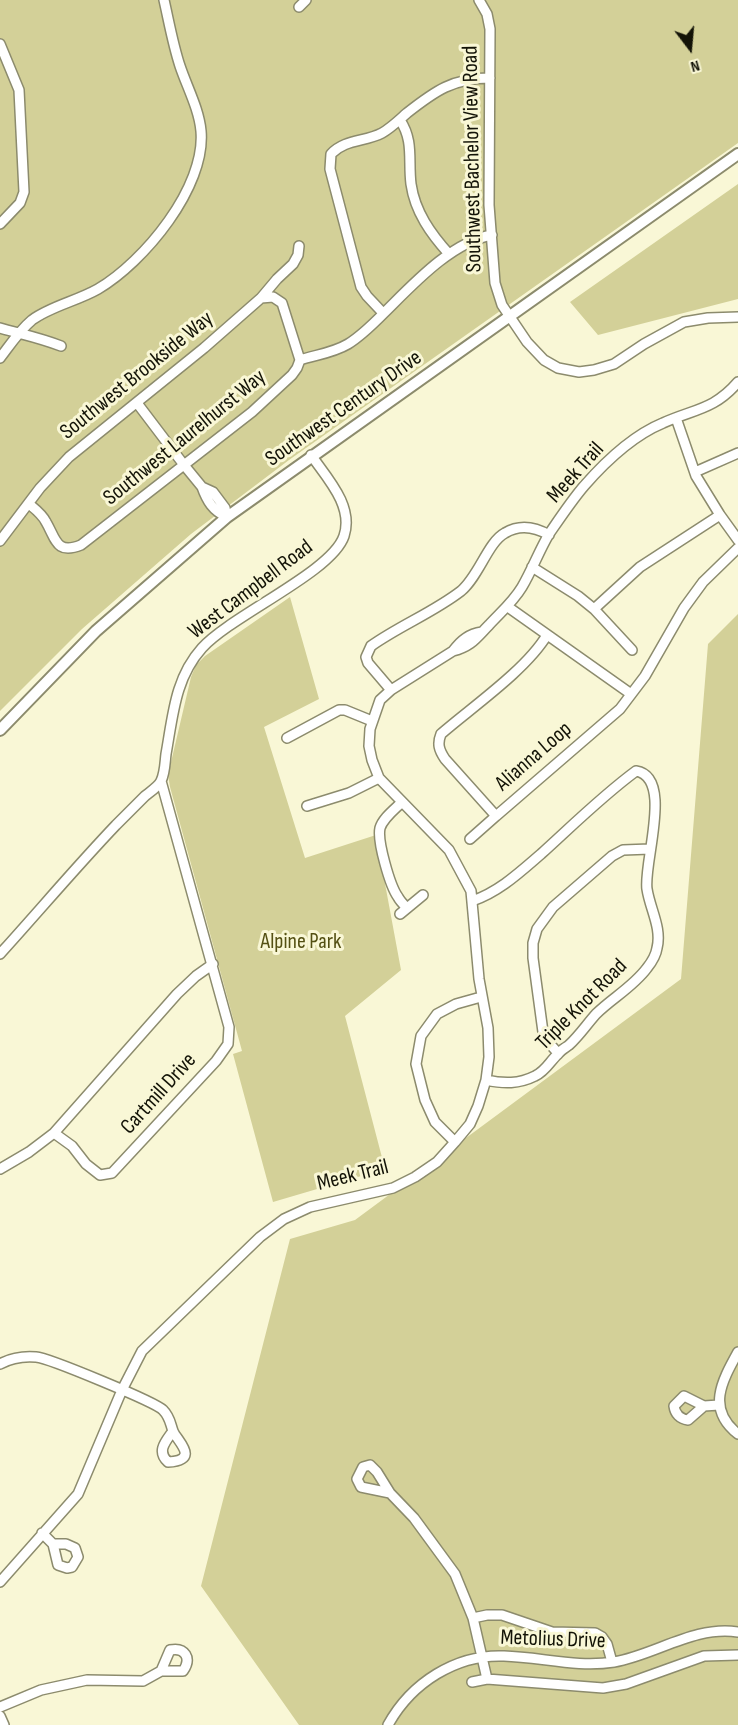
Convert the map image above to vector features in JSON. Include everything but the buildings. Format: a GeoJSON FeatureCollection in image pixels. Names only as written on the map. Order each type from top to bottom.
{"type":"FeatureCollection","features":[{"type":"Feature","properties":{"kind":"main road","name":"Southwest Century Drive"},"geometry":{"type":"LineString","coordinates":[[0,730],[96,631],[227,517],[311,455],[738,154]]}},
{"type":"Feature","properties":{"kind":"street"},"geometry":{"type":"LineString","coordinates":[[0,358],[18,334],[33,320],[47,311],[100,288],[127,267],[153,240],[186,190],[199,158],[201,130],[180,65],[164,0]]}},
{"type":"Feature","properties":{"kind":"street","name":"Southwest Bachelor View Road"},"geometry":{"type":"LineString","coordinates":[[479,0],[487,14],[490,29],[489,205],[497,293],[527,342],[544,360],[558,368],[579,372],[614,364],[684,322],[738,317]]}},
{"type":"Feature","properties":{"kind":"street"},"geometry":{"type":"LineString","coordinates":[[0,44],[19,90],[24,192],[20,203],[0,225]]}},
{"type":"Feature","properties":{"kind":"street"},"geometry":{"type":"LineString","coordinates":[[383,313],[367,296],[358,277],[329,162],[331,154],[337,147],[380,134],[427,97],[451,84],[472,78],[490,78]]}},
{"type":"Feature","properties":{"kind":"street"},"geometry":{"type":"LineString","coordinates":[[400,120],[407,130],[411,147],[411,185],[418,208],[431,233],[449,254]]}},
{"type":"Feature","properties":{"kind":"street"},"geometry":{"type":"LineString","coordinates":[[261,298],[273,297],[282,303],[300,360],[336,350],[348,344],[449,254],[472,240],[492,235]]}},
{"type":"Feature","properties":{"kind":"street","name":"Southwest Brookside Way"},"geometry":{"type":"LineString","coordinates":[[0,541],[40,488],[69,457],[204,348],[261,298],[293,264],[298,255],[299,246]]}},
{"type":"Feature","properties":{"kind":"street"},"geometry":{"type":"LineString","coordinates":[[0,328],[42,338],[62,346]]}},
{"type":"Feature","properties":{"kind":"street","name":"Southwest Laurelhurst Way"},"geometry":{"type":"LineString","coordinates":[[29,504],[39,512],[58,545],[63,548],[81,545],[252,412],[292,375],[300,360]]}},
{"type":"Feature","properties":{"kind":"street","name":"Meek Trail"},"geometry":{"type":"LineString","coordinates":[[0,1582],[78,1494],[122,1390],[142,1351],[260,1237],[284,1218],[310,1207],[393,1188],[415,1178],[437,1162],[470,1124],[486,1080],[489,1057],[488,1028],[481,997],[471,891],[448,850],[379,778],[369,746],[372,722],[380,700],[391,690],[453,651],[459,642],[472,634],[482,632],[508,607],[522,587],[549,535],[584,486],[615,456],[644,433],[709,406],[727,395],[738,382]]}},
{"type":"Feature","properties":{"kind":"street"},"geometry":{"type":"LineString","coordinates":[[137,403],[202,487],[206,498],[217,513],[227,517]]}},
{"type":"Feature","properties":{"kind":"street"},"geometry":{"type":"LineString","coordinates":[[676,418],[695,472],[720,515],[738,540]]}},
{"type":"Feature","properties":{"kind":"street"},"geometry":{"type":"LineString","coordinates":[[695,472],[738,453]]}},
{"type":"Feature","properties":{"kind":"street","name":"West Campbell Road"},"geometry":{"type":"LineString","coordinates":[[161,781],[177,695],[183,675],[192,661],[204,646],[226,628],[322,564],[344,538],[345,511],[338,494],[311,455]]}},
{"type":"Feature","properties":{"kind":"street"},"geometry":{"type":"LineString","coordinates":[[594,609],[640,567],[720,515]]}},
{"type":"Feature","properties":{"kind":"street"},"geometry":{"type":"LineString","coordinates":[[391,690],[368,663],[366,657],[371,646],[461,590],[485,560],[493,544],[507,531],[524,527],[549,535]]}},
{"type":"Feature","properties":{"kind":"street","name":"Alianna Loop"},"geometry":{"type":"LineString","coordinates":[[547,636],[541,646],[523,664],[441,734],[438,741],[440,752],[445,759],[496,816],[620,709],[645,676],[684,608],[722,562],[738,548]]}},
{"type":"Feature","properties":{"kind":"street"},"geometry":{"type":"LineString","coordinates":[[532,567],[594,609],[632,650]]}},
{"type":"Feature","properties":{"kind":"street"},"geometry":{"type":"LineString","coordinates":[[508,607],[631,694]]}},
{"type":"Feature","properties":{"kind":"street"},"geometry":{"type":"LineString","coordinates":[[286,738],[339,710],[345,710],[372,722]]}},
{"type":"Feature","properties":{"kind":"street","name":"Triple Knot Road"},"geometry":{"type":"LineString","coordinates":[[472,901],[493,894],[613,788],[636,771],[642,772],[654,785],[656,804],[647,890],[658,936],[654,957],[638,979],[597,1014],[538,1074],[516,1083],[486,1080]]}},
{"type":"Feature","properties":{"kind":"street"},"geometry":{"type":"LineString","coordinates":[[307,806],[349,793],[379,778]]}},
{"type":"Feature","properties":{"kind":"street"},"geometry":{"type":"LineString","coordinates":[[0,954],[115,827],[161,781],[213,964],[177,994],[54,1133],[29,1152],[0,1169]]}},
{"type":"Feature","properties":{"kind":"street"},"geometry":{"type":"LineString","coordinates":[[402,802],[380,827],[380,838],[392,885],[404,911],[423,895]]}},
{"type":"Feature","properties":{"kind":"street"},"geometry":{"type":"LineString","coordinates":[[471,839],[496,816]]}},
{"type":"Feature","properties":{"kind":"street"},"geometry":{"type":"LineString","coordinates":[[558,1053],[543,1032],[533,958],[533,943],[537,928],[553,907],[612,856],[623,850],[650,849]]}},
{"type":"Feature","properties":{"kind":"street","name":"Cartmill Drive"},"geometry":{"type":"LineString","coordinates":[[54,1133],[72,1146],[86,1164],[100,1175],[106,1176],[117,1169],[216,1061],[228,1044],[229,1027],[213,964]]}},
{"type":"Feature","properties":{"kind":"street"},"geometry":{"type":"LineString","coordinates":[[455,1142],[435,1122],[425,1100],[416,1064],[421,1036],[437,1014],[456,1004],[481,997]]}},
{"type":"Feature","properties":{"kind":"street"},"geometry":{"type":"LineString","coordinates":[[738,1352],[724,1377],[719,1405],[721,1415],[738,1434]]}},
{"type":"Feature","properties":{"kind":"street"},"geometry":{"type":"LineString","coordinates":[[0,1364],[18,1358],[37,1357],[122,1390],[163,1409],[171,1422],[173,1431]]}},
{"type":"Feature","properties":{"kind":"street"},"geometry":{"type":"LineString","coordinates":[[705,1406],[719,1405]]}},
{"type":"Feature","properties":{"kind":"street"},"geometry":{"type":"LineString","coordinates":[[390,1493],[414,1518],[444,1557],[459,1584],[473,1618],[487,1678]]}},
{"type":"Feature","properties":{"kind":"street"},"geometry":{"type":"LineString","coordinates":[[42,1533],[53,1544]]}},
{"type":"Feature","properties":{"kind":"street"},"geometry":{"type":"LineString","coordinates":[[473,1618],[502,1615],[552,1632],[595,1633],[607,1644],[612,1662]]}},
{"type":"Feature","properties":{"kind":"street","name":"Metolius Drive"},"geometry":{"type":"LineString","coordinates":[[388,1725],[405,1700],[433,1676],[483,1657],[504,1656],[596,1665],[627,1659],[699,1635],[738,1632]]}},
{"type":"Feature","properties":{"kind":"street"},"geometry":{"type":"LineString","coordinates":[[472,1682],[487,1678],[603,1688],[626,1684],[704,1656],[738,1655]]}},
{"type":"Feature","properties":{"kind":"street"},"geometry":{"type":"LineString","coordinates":[[0,1707],[41,1690],[87,1680],[143,1681],[161,1671]]}},
{"type":"Feature","properties":{"kind":"street"},"geometry":{"type":"LineString","coordinates":[[0,1716],[4,1725]]}},
{"type":"Feature","properties":{"kind":"green space"},"geometry":{"type":"Polygon","coordinates":[[[0,0],[738,0],[738,143],[289,460],[191,534],[82,629],[0,711],[0,0]]]}},
{"type":"Feature","properties":{"kind":"green space"},"geometry":{"type":"Polygon","coordinates":[[[738,184],[738,299],[598,335],[570,302],[738,184]]]}},
{"type":"Feature","properties":{"kind":"green space","name":"Alpine Park"},"geometry":{"type":"Polygon","coordinates":[[[290,597],[319,699],[264,727],[305,858],[376,835],[401,970],[345,1016],[385,1169],[273,1202],[233,1054],[242,1051],[168,775],[191,677],[196,665],[205,656],[290,597]]]}},
{"type":"Feature","properties":{"kind":"green space"},"geometry":{"type":"Polygon","coordinates":[[[738,614],[738,1725],[299,1725],[201,1586],[290,1239],[355,1220],[681,979],[708,644],[738,614]]]}}]}
